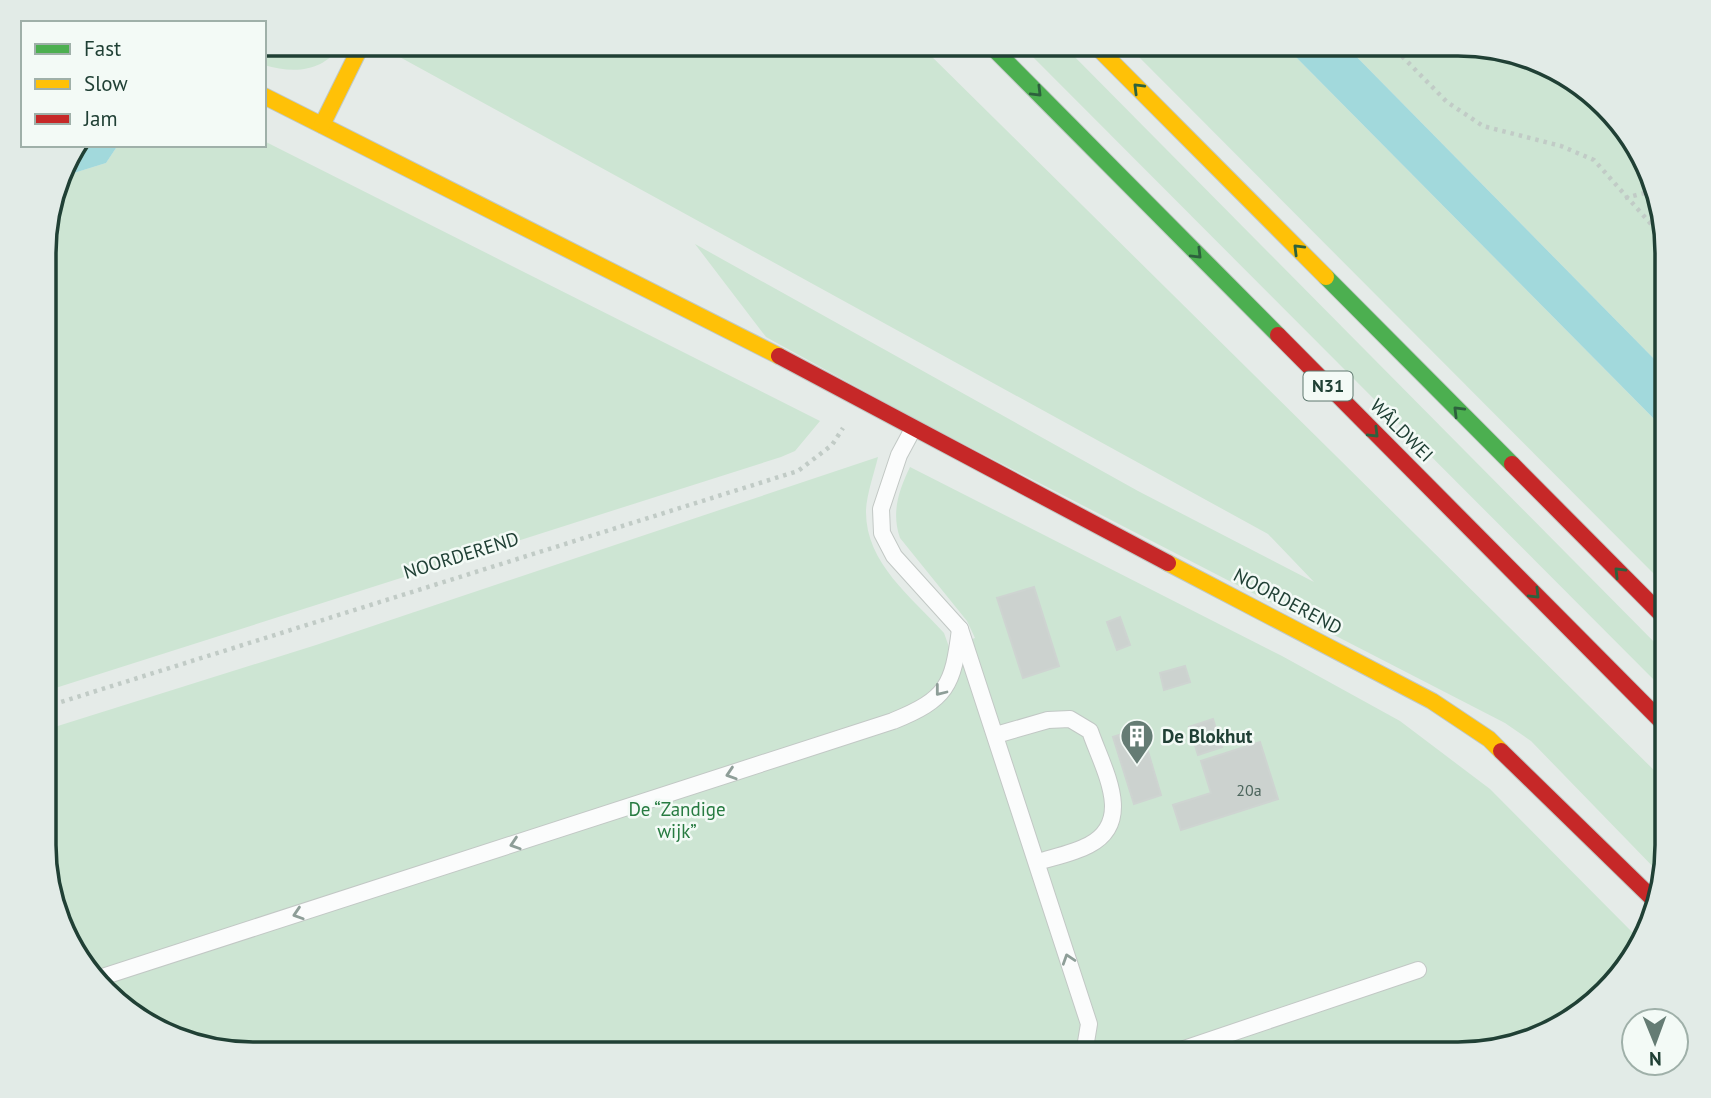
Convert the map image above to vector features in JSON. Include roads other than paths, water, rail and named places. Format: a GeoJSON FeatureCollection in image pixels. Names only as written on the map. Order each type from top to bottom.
{"type":"FeatureCollection","features":[{"type":"Feature","properties":{"kind":"main road"},"geometry":{"type":"LineString","coordinates":[[322,125],[356,56]]}},
{"type":"Feature","properties":{"kind":"main road","name":"WÂLDWEI"},"geometry":{"type":"LineString","coordinates":[[1001,56],[1655,715]]}},
{"type":"Feature","properties":{"kind":"main road"},"geometry":{"type":"LineString","coordinates":[[1106,56],[1655,608]]}},
{"type":"Feature","properties":{"kind":"main road","name":"NOORDEREND"},"geometry":{"type":"LineString","coordinates":[[266,97],[717,322],[860,401],[1432,701],[1489,739],[1648,894]]}},
{"type":"Feature","properties":{"kind":"lane"},"geometry":{"type":"LineString","coordinates":[[913,429],[899,455],[881,509],[882,533],[894,556],[960,629],[1089,1024],[1086,1042]]}},
{"type":"Feature","properties":{"kind":"lane"},"geometry":{"type":"LineString","coordinates":[[106,976],[893,721],[928,707],[955,673],[960,629]]}},
{"type":"Feature","properties":{"kind":"lane"},"geometry":{"type":"LineString","coordinates":[[996,735],[1048,720],[1070,719],[1090,731],[1095,743],[1116,808],[1110,830],[1089,846],[1038,862]]}},
{"type":"Feature","properties":{"kind":"lane"},"geometry":{"type":"LineString","coordinates":[[1205,1042],[1418,970]]}},
{"type":"Feature","properties":{"kind":"water"},"geometry":{"type":"Polygon","coordinates":[[[1295,56],[1356,56],[1655,360],[1655,420],[1295,56]]]}},
{"type":"Feature","properties":{"kind":"water"},"geometry":{"type":"Polygon","coordinates":[[[87,147],[117,147],[106,163],[73,173],[87,147]]]}},
{"type":"Feature","properties":{"kind":"place","name":"De Blokhut"},"geometry":{"type":"Point","coordinates":[1137,766]}},
{"type":"Feature","properties":{"kind":"park label","name":"De “Zandige wijk”"},"geometry":{"type":"Point","coordinates":[677,820]}}]}
